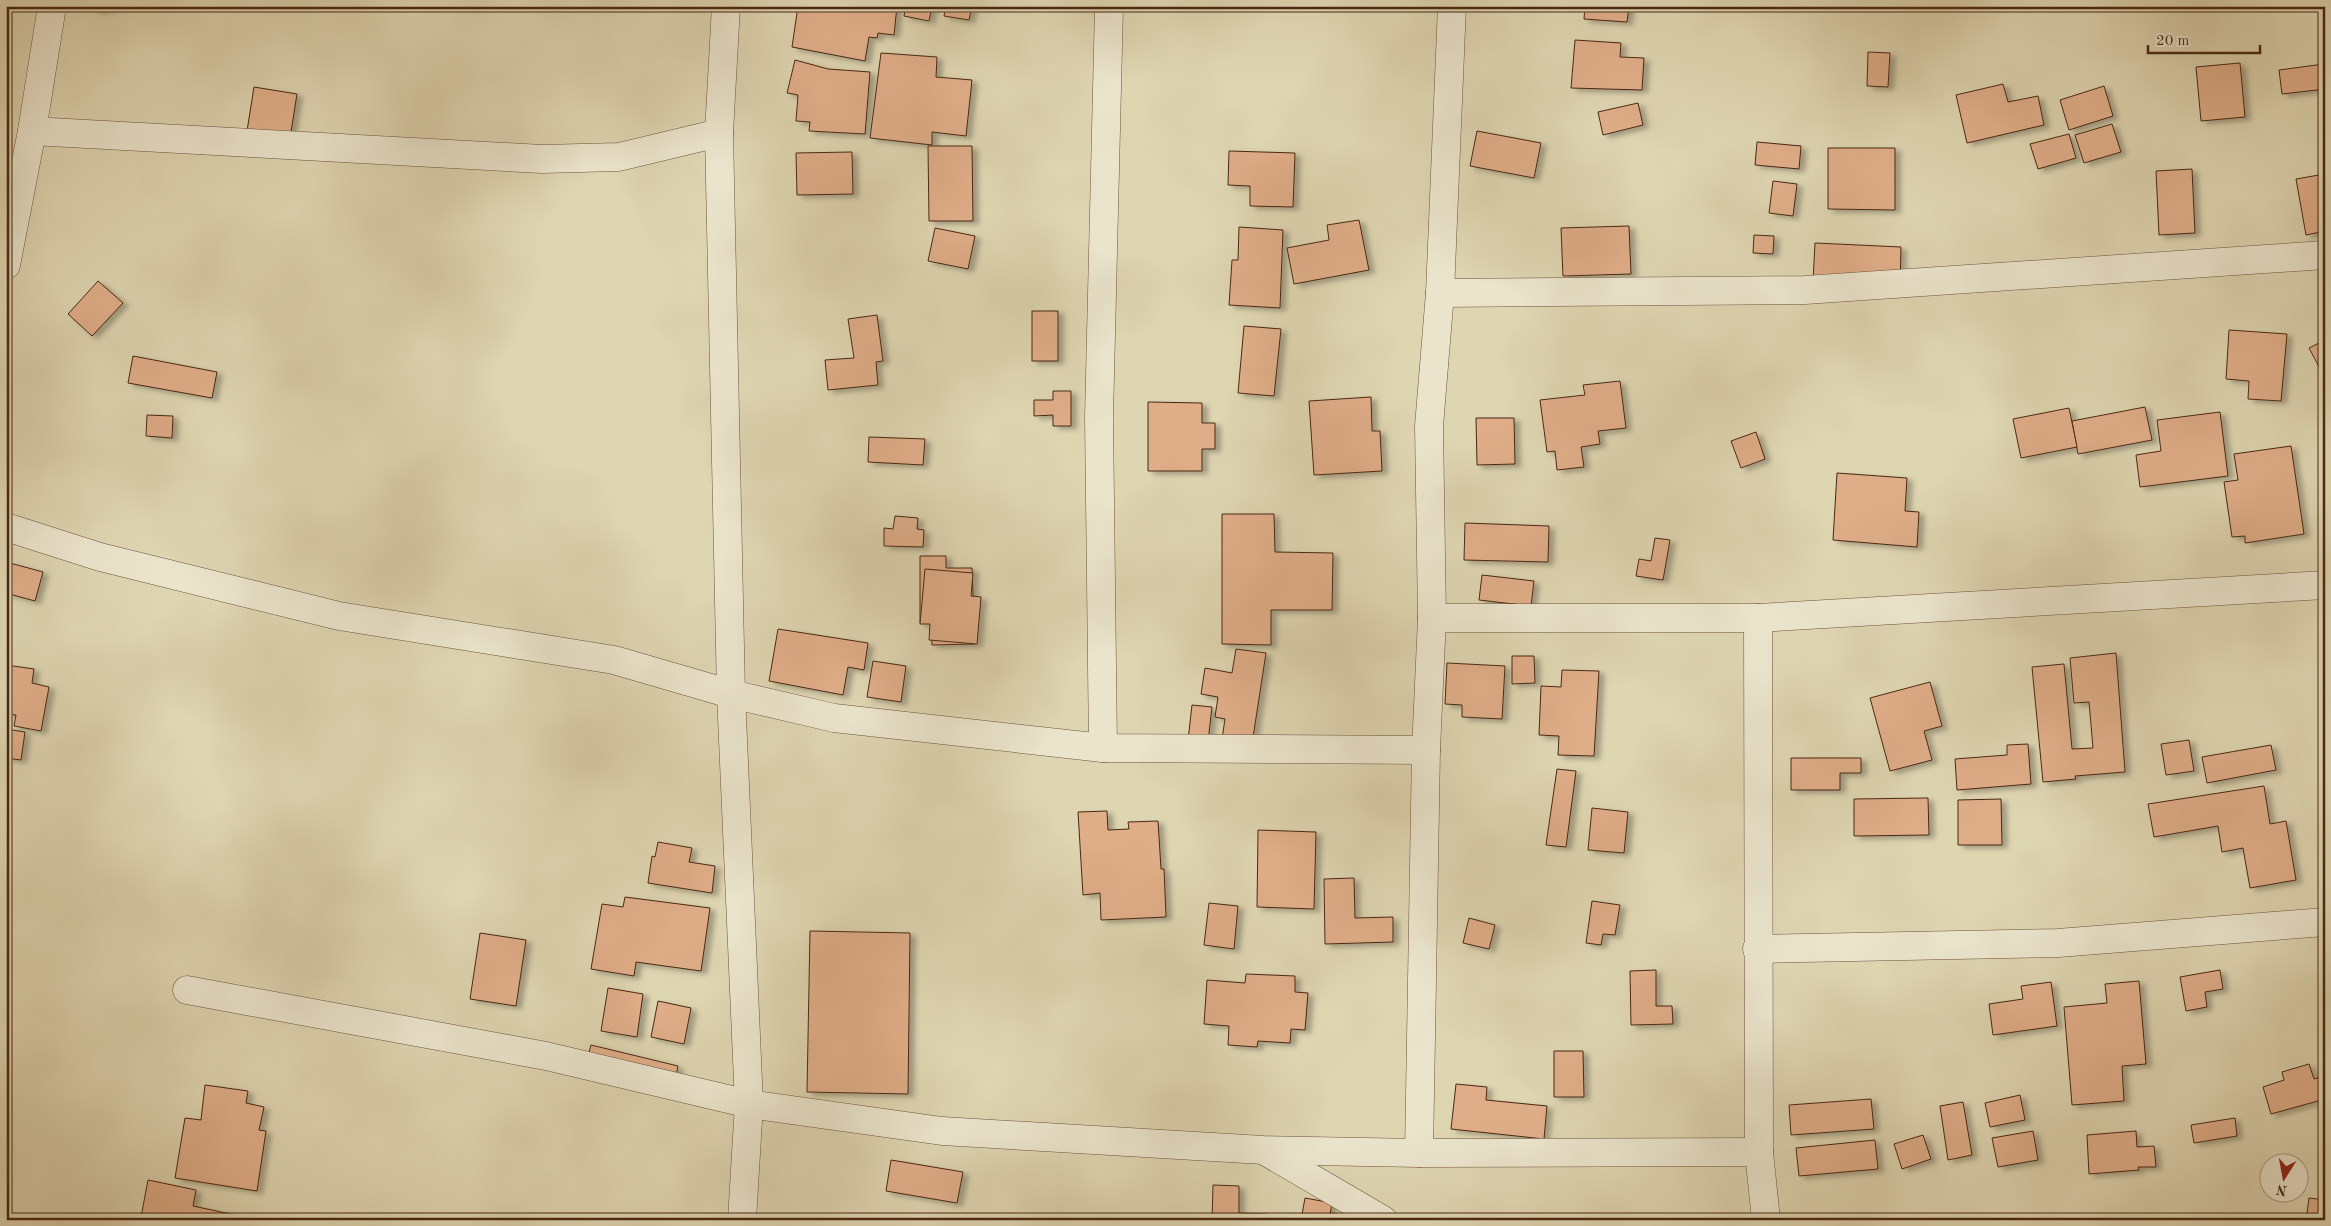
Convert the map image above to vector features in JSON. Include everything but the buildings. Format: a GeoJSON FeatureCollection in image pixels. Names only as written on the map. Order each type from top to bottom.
{"type":"FeatureCollection","features":[{"type":"Feature","properties":{"kind":"street"},"geometry":{"type":"LineString","coordinates":[[6,265],[32,131],[52,6]]}},
{"type":"Feature","properties":{"kind":"street"},"geometry":{"type":"LineString","coordinates":[[726,6],[719,133],[731,694],[749,1104],[742,1220]]}},
{"type":"Feature","properties":{"kind":"street"},"geometry":{"type":"LineString","coordinates":[[1103,748],[1099,417],[1109,6]]}},
{"type":"Feature","properties":{"kind":"street"},"geometry":{"type":"LineString","coordinates":[[1419,1153],[1426,750],[1432,618],[1429,426],[1440,293],[1452,6]]}},
{"type":"Feature","properties":{"kind":"street"},"geometry":{"type":"LineString","coordinates":[[32,131],[542,159],[619,158],[719,133]]}},
{"type":"Feature","properties":{"kind":"street"},"geometry":{"type":"LineString","coordinates":[[1440,293],[1804,290],[2325,255]]}},
{"type":"Feature","properties":{"kind":"street"},"geometry":{"type":"LineString","coordinates":[[6,526],[100,557],[338,616],[614,660],[731,694],[834,718],[1103,748],[1426,750]]}},
{"type":"Feature","properties":{"kind":"street"},"geometry":{"type":"LineString","coordinates":[[1432,618],[1758,618],[2325,585]]}},
{"type":"Feature","properties":{"kind":"street"},"geometry":{"type":"LineString","coordinates":[[1758,618],[1759,1152],[1766,1220]]}},
{"type":"Feature","properties":{"kind":"street"},"geometry":{"type":"LineString","coordinates":[[1758,949],[2058,943],[2325,922]]}},
{"type":"Feature","properties":{"kind":"street"},"geometry":{"type":"LineString","coordinates":[[187,990],[546,1056],[749,1104],[942,1131],[1264,1150],[1419,1153],[1759,1152]]}},
{"type":"Feature","properties":{"kind":"street"},"geometry":{"type":"LineString","coordinates":[[1264,1150],[1383,1220]]}}]}
